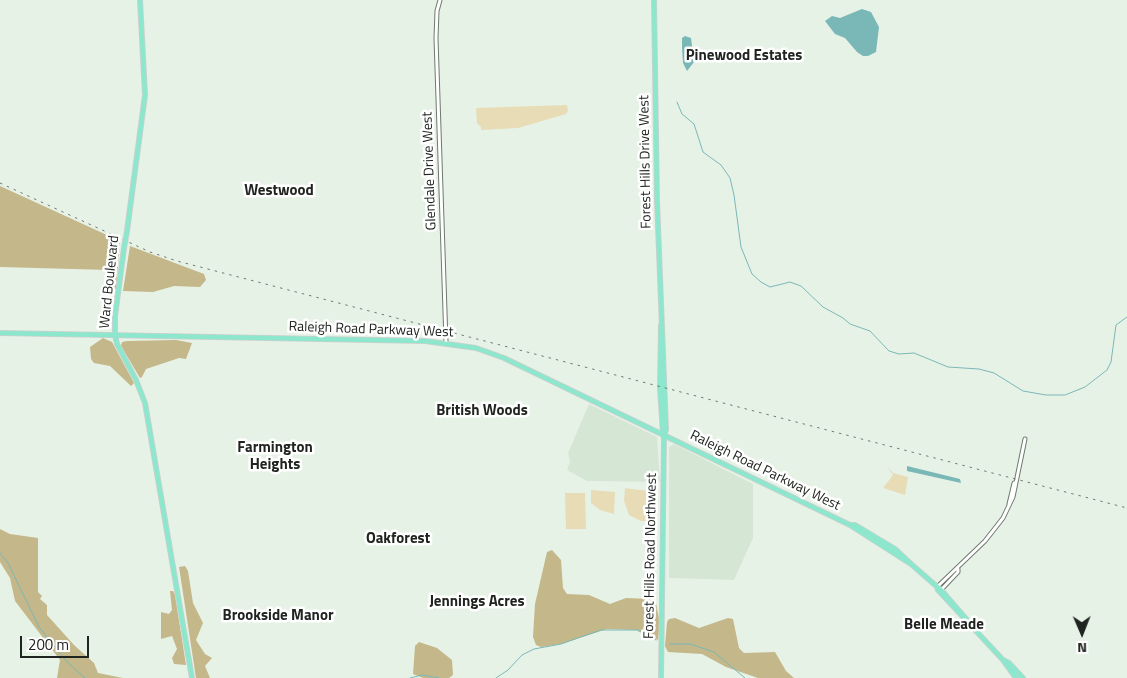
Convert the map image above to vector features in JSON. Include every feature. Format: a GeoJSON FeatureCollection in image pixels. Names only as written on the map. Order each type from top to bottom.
{"type":"FeatureCollection","features":[{"type":"Feature","properties":{"kind":"main road","name":"Ward Boulevard"},"geometry":{"type":"LineString","coordinates":[[140,0],[145,95],[115,316],[115,335],[120,350],[140,387],[146,407],[192,678]]}},
{"type":"Feature","properties":{"kind":"main road","name":"Forest Hills Drive West"},"geometry":{"type":"LineString","coordinates":[[654,0],[661,324],[666,400],[666,430],[664,435]]}},
{"type":"Feature","properties":{"kind":"main road","name":"Raleigh Road Parkway West"},"geometry":{"type":"LineString","coordinates":[[0,333],[446,342],[476,348],[504,358],[850,525],[911,564]]}},
{"type":"Feature","properties":{"kind":"main road","name":"Forest Hills Road Northwest"},"geometry":{"type":"LineString","coordinates":[[661,678],[664,435]]}},
{"type":"Feature","properties":{"kind":"main road","name":"Raleigh Road Parkway West"},"geometry":{"type":"LineString","coordinates":[[850,525],[860,528],[900,553],[971,622],[973,627],[1003,660],[1016,678]]}},
{"type":"Feature","properties":{"kind":"main road","name":"Raleigh Road Parkway West"},"geometry":{"type":"LineString","coordinates":[[1003,660],[1009,663],[1023,678]]}},
{"type":"Feature","properties":{"kind":"street","name":"Glendale Drive West"},"geometry":{"type":"LineString","coordinates":[[440,0],[436,11],[436,56],[441,143],[446,342]]}},
{"type":"Feature","properties":{"kind":"street"},"geometry":{"type":"LineString","coordinates":[[938,589],[958,572],[958,569],[995,530],[1009,504],[1025,439]]}},
{"type":"Feature","properties":{"kind":"shaded area"},"geometry":{"type":"Polygon","coordinates":[[[567,105],[568,111],[566,114],[518,128],[481,130],[477,123],[476,108],[567,105]]]}},
{"type":"Feature","properties":{"kind":"shaded area"},"geometry":{"type":"Polygon","coordinates":[[[0,186],[120,241],[116,289],[108,289],[109,270],[0,267],[0,186]]]}},
{"type":"Feature","properties":{"kind":"shaded area"},"geometry":{"type":"Polygon","coordinates":[[[130,246],[204,274],[206,280],[200,287],[174,286],[153,292],[123,291],[130,246]]]}},
{"type":"Feature","properties":{"kind":"shaded area"},"geometry":{"type":"Polygon","coordinates":[[[103,338],[112,342],[134,383],[131,386],[110,366],[94,363],[91,359],[90,347],[103,338]]]}},
{"type":"Feature","properties":{"kind":"shaded area"},"geometry":{"type":"Polygon","coordinates":[[[176,340],[192,343],[186,359],[179,358],[146,369],[140,378],[121,346],[122,342],[127,341],[176,340]]]}},
{"type":"Feature","properties":{"kind":"shaded area"},"geometry":{"type":"Polygon","coordinates":[[[589,404],[657,437],[660,482],[587,481],[567,470],[570,462],[568,453],[589,404]]]}},
{"type":"Feature","properties":{"kind":"shaded area"},"geometry":{"type":"Polygon","coordinates":[[[674,444],[753,484],[753,538],[734,580],[669,578],[669,447],[674,444]]]}},
{"type":"Feature","properties":{"kind":"shaded area"},"geometry":{"type":"Polygon","coordinates":[[[886,465],[893,473],[908,477],[905,495],[883,488],[893,475],[886,465]]]}},
{"type":"Feature","properties":{"kind":"shaded area"},"geometry":{"type":"Polygon","coordinates":[[[625,488],[655,492],[655,521],[641,521],[629,515],[624,501],[625,488]]]}},
{"type":"Feature","properties":{"kind":"shaded area"},"geometry":{"type":"Polygon","coordinates":[[[591,490],[615,492],[614,514],[600,510],[591,503],[591,490]]]}},
{"type":"Feature","properties":{"kind":"shaded area"},"geometry":{"type":"Polygon","coordinates":[[[565,493],[585,493],[586,529],[566,529],[565,493]]]}},
{"type":"Feature","properties":{"kind":"shaded area"},"geometry":{"type":"Polygon","coordinates":[[[0,529],[10,534],[38,538],[38,592],[42,596],[40,599],[47,605],[47,615],[74,645],[94,663],[98,673],[123,678],[57,678],[60,660],[15,601],[10,578],[0,562],[0,529]]]}},
{"type":"Feature","properties":{"kind":"shaded area"},"geometry":{"type":"Polygon","coordinates":[[[552,550],[561,560],[563,588],[567,594],[589,595],[610,604],[626,598],[650,599],[656,603],[660,624],[658,640],[637,630],[607,629],[561,644],[541,647],[536,645],[533,637],[535,604],[547,552],[552,550]]]}},
{"type":"Feature","properties":{"kind":"shaded area"},"geometry":{"type":"Polygon","coordinates":[[[185,566],[188,571],[193,603],[203,623],[196,640],[205,654],[212,658],[205,666],[210,678],[196,678],[179,567],[185,566]]]}},
{"type":"Feature","properties":{"kind":"shaded area"},"geometry":{"type":"Polygon","coordinates":[[[170,591],[173,591],[175,595],[186,665],[174,664],[172,658],[177,649],[172,636],[161,639],[161,612],[169,614],[172,610],[170,591]]]}},
{"type":"Feature","properties":{"kind":"shaded area"},"geometry":{"type":"Polygon","coordinates":[[[675,618],[699,628],[728,618],[733,619],[739,648],[744,653],[775,652],[786,671],[794,678],[758,678],[726,667],[702,654],[668,652],[665,646],[667,622],[669,619],[675,618]]]}},
{"type":"Feature","properties":{"kind":"shaded area"},"geometry":{"type":"Polygon","coordinates":[[[419,642],[437,648],[452,660],[453,675],[449,678],[423,678],[413,674],[415,646],[419,642]]]}},
{"type":"Feature","properties":{"kind":"water"},"geometry":{"type":"Polygon","coordinates":[[[862,9],[871,12],[879,27],[876,52],[868,56],[863,56],[857,52],[845,38],[835,34],[825,21],[832,16],[840,18],[862,9]]]}},
{"type":"Feature","properties":{"kind":"water"},"geometry":{"type":"Polygon","coordinates":[[[685,36],[691,38],[694,62],[687,71],[683,63],[682,47],[682,38],[685,36]]]}},
{"type":"Feature","properties":{"kind":"water"},"geometry":{"type":"Polygon","coordinates":[[[907,466],[960,479],[961,483],[907,471],[907,466]]]}},
{"type":"Feature","properties":{"kind":"waterway"},"geometry":{"type":"LineString","coordinates":[[677,102],[682,114],[694,124],[703,152],[721,165],[730,178],[741,247],[752,274],[770,287],[790,282],[801,286],[823,307],[850,324],[870,331],[889,351],[899,354],[914,353],[948,367],[979,369],[994,373],[1023,391],[1046,395],[1065,395],[1085,387],[1107,370],[1111,362],[1116,325],[1127,317]]}},
{"type":"Feature","properties":{"kind":"waterway"},"geometry":{"type":"LineString","coordinates":[[0,553],[8,563],[39,627],[68,663],[85,678]]}},
{"type":"Feature","properties":{"kind":"waterway"},"geometry":{"type":"LineString","coordinates":[[496,678],[508,670],[522,655],[534,649],[561,644],[601,630],[637,630],[656,640]]}},
{"type":"Feature","properties":{"kind":"waterway"},"geometry":{"type":"LineString","coordinates":[[670,644],[690,644],[714,652],[745,678]]}},
{"type":"Feature","properties":{"kind":"waterway"},"geometry":{"type":"LineString","coordinates":[[410,678],[422,675],[439,678]]}},
{"type":"Feature","properties":{"kind":"railway"},"geometry":{"type":"LineString","coordinates":[[0,183],[150,252],[177,261],[1127,508]]}},
{"type":"Feature","properties":{"kind":"district","name":"Pinewood Estates"},"geometry":{"type":"Point","coordinates":[744,56]}},
{"type":"Feature","properties":{"kind":"district","name":"Westwood"},"geometry":{"type":"Point","coordinates":[279,191]}},
{"type":"Feature","properties":{"kind":"district","name":"British Woods"},"geometry":{"type":"Point","coordinates":[482,411]}},
{"type":"Feature","properties":{"kind":"district","name":"Farmington Heights"},"geometry":{"type":"Point","coordinates":[275,456]}},
{"type":"Feature","properties":{"kind":"district","name":"Oakforest"},"geometry":{"type":"Point","coordinates":[398,539]}},
{"type":"Feature","properties":{"kind":"district","name":"Jennings Acres"},"geometry":{"type":"Point","coordinates":[477,602]}},
{"type":"Feature","properties":{"kind":"district","name":"Brookside Manor"},"geometry":{"type":"Point","coordinates":[278,616]}},
{"type":"Feature","properties":{"kind":"district","name":"Belle Meade"},"geometry":{"type":"Point","coordinates":[944,625]}}]}
